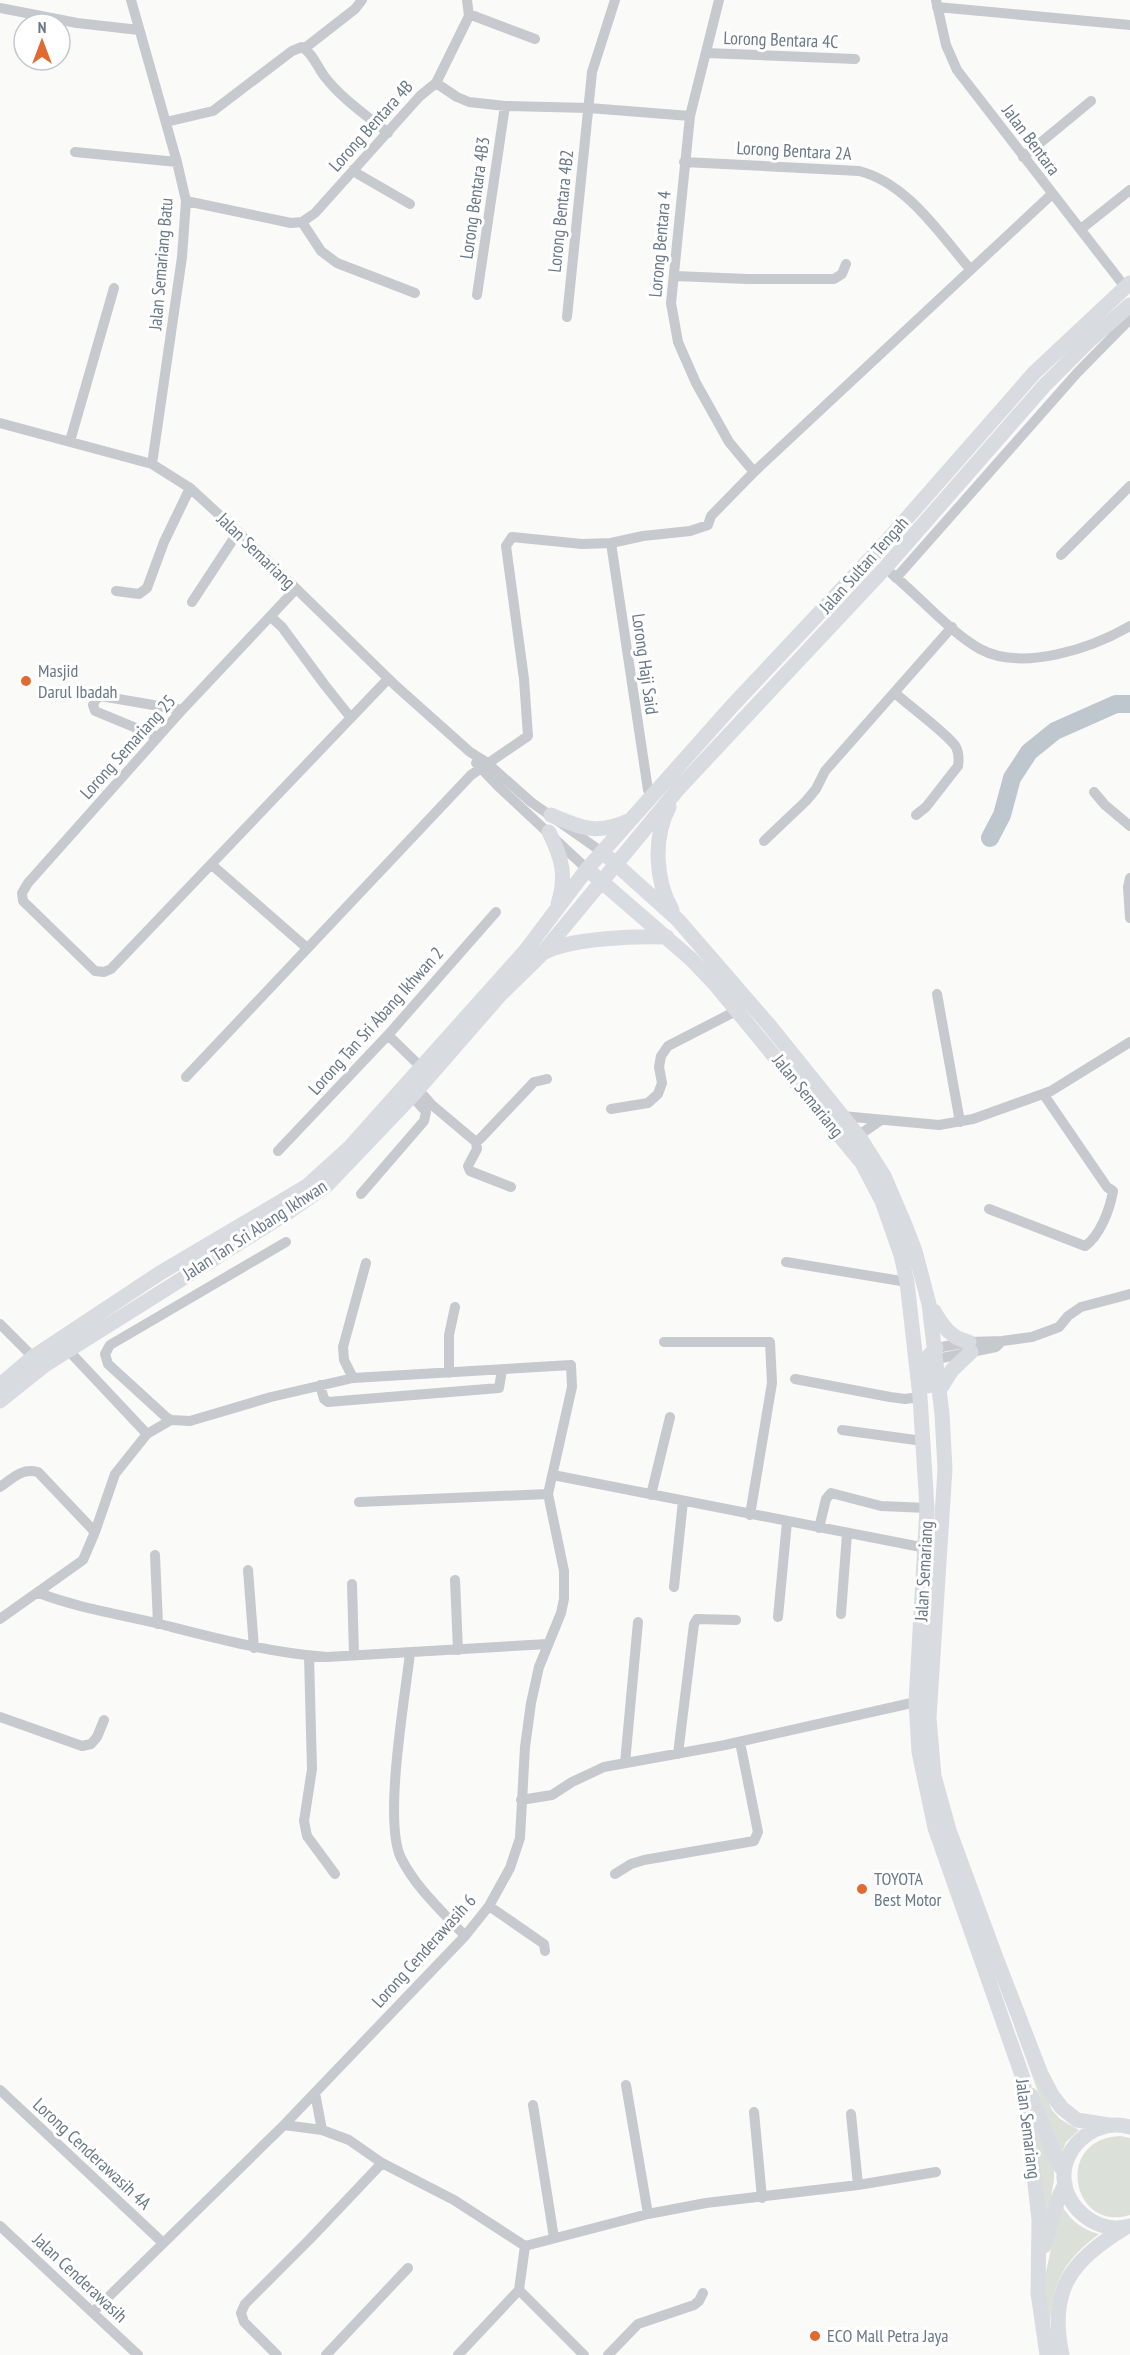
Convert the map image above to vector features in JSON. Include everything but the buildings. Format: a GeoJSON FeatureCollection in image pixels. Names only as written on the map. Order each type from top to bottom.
{"type":"FeatureCollection","features":[{"type":"Feature","properties":{"kind":"main road","name":"Jalan Sultan Tengah"},"geometry":{"type":"LineString","coordinates":[[496,993],[587,869],[732,706],[886,543],[1034,374],[1127,285]]}},
{"type":"Feature","properties":{"kind":"main road","name":"Jalan Sultan Tengah"},"geometry":{"type":"LineString","coordinates":[[496,993],[540,956],[679,788],[890,573],[1044,386],[1090,340],[1130,305]]}},
{"type":"Feature","properties":{"kind":"main road"},"geometry":{"type":"LineString","coordinates":[[678,920],[662,888],[659,840],[665,815],[679,788]]}},
{"type":"Feature","properties":{"kind":"main road"},"geometry":{"type":"LineString","coordinates":[[551,815],[586,829],[614,827],[633,818]]}},
{"type":"Feature","properties":{"kind":"main road"},"geometry":{"type":"LineString","coordinates":[[549,832],[562,860],[562,893],[556,910]]}},
{"type":"Feature","properties":{"kind":"main road","name":"Jalan Semariang"},"geometry":{"type":"LineString","coordinates":[[602,852],[678,920],[769,1025],[860,1138],[895,1198],[915,1251],[929,1304],[940,1389],[945,1469],[929,1718],[934,1776],[949,1830],[995,1955],[1041,2074],[1052,2096],[1077,2120],[1130,2127]]}},
{"type":"Feature","properties":{"kind":"main road","name":"Jalan Semariang"},"geometry":{"type":"LineString","coordinates":[[587,869],[692,959],[738,1010],[862,1163],[873,1182],[893,1229],[907,1282],[920,1397],[927,1508],[916,1702],[919,1752],[933,1822],[1023,2078],[1039,2220],[1039,2307],[1047,2355]]}},
{"type":"Feature","properties":{"kind":"main road"},"geometry":{"type":"LineString","coordinates":[[540,956],[550,949],[568,945],[644,936],[667,937]]}},
{"type":"Feature","properties":{"kind":"main road","name":"Jalan Tan Sri Abang Ikhwan"},"geometry":{"type":"LineString","coordinates":[[0,1385],[33,1357],[160,1273],[307,1186],[350,1147],[421,1067],[496,993]]}},
{"type":"Feature","properties":{"kind":"main road","name":"Jalan Tan Sri Abang Ikhwan"},"geometry":{"type":"LineString","coordinates":[[0,1401],[45,1365],[287,1213],[326,1186],[415,1093],[496,993]]}},
{"type":"Feature","properties":{"kind":"main road"},"geometry":{"type":"LineString","coordinates":[[929,1304],[943,1327],[970,1347],[940,1389]]}},
{"type":"Feature","properties":{"kind":"main road"},"geometry":{"type":"LineString","coordinates":[[923,1439],[931,1419],[926,1359],[937,1353]]}},
{"type":"Feature","properties":{"kind":"main road"},"geometry":{"type":"LineString","coordinates":[[1023,2078],[1074,2206],[1084,2217],[1097,2224],[1111,2228],[1128,2227]]}},
{"type":"Feature","properties":{"kind":"main road"},"geometry":{"type":"LineString","coordinates":[[1039,2263],[1070,2154],[1076,2144],[1097,2128],[1109,2125]]}},
{"type":"Feature","properties":{"kind":"main road"},"geometry":{"type":"LineString","coordinates":[[1062,2355],[1057,2331],[1059,2297],[1088,2253],[1128,2227]]}},
{"type":"Feature","properties":{"kind":"street","name":"Jalan Semariang Batu"},"geometry":{"type":"LineString","coordinates":[[130,0],[166,122],[186,201],[182,257],[152,464]]}},
{"type":"Feature","properties":{"kind":"street"},"geometry":{"type":"LineString","coordinates":[[166,122],[213,111],[292,51],[305,48],[355,9],[362,0]]}},
{"type":"Feature","properties":{"kind":"street"},"geometry":{"type":"LineString","coordinates":[[436,83],[469,16],[467,0]]}},
{"type":"Feature","properties":{"kind":"street","name":"Lorong Bentara 4B2"},"geometry":{"type":"LineString","coordinates":[[567,317],[592,72],[615,0]]}},
{"type":"Feature","properties":{"kind":"street","name":"Lorong Bentara 4"},"geometry":{"type":"LineString","coordinates":[[719,0],[690,116],[671,303],[673,322],[686,363],[716,422],[754,472]]}},
{"type":"Feature","properties":{"kind":"street"},"geometry":{"type":"LineString","coordinates":[[937,4],[1130,25]]}},
{"type":"Feature","properties":{"kind":"street","name":"Jalan Bentara"},"geometry":{"type":"LineString","coordinates":[[937,4],[946,45],[957,70],[1052,194],[1127,285]]}},
{"type":"Feature","properties":{"kind":"street"},"geometry":{"type":"LineString","coordinates":[[0,8],[77,23],[139,30]]}},
{"type":"Feature","properties":{"kind":"street"},"geometry":{"type":"LineString","coordinates":[[469,16],[535,39]]}},
{"type":"Feature","properties":{"kind":"street"},"geometry":{"type":"LineString","coordinates":[[305,48],[325,77],[345,98],[388,133]]}},
{"type":"Feature","properties":{"kind":"street","name":"Lorong Bentara 4C"},"geometry":{"type":"LineString","coordinates":[[706,53],[855,59]]}},
{"type":"Feature","properties":{"kind":"street","name":"Lorong Bentara 4B"},"geometry":{"type":"LineString","coordinates":[[302,222],[315,213],[420,96],[436,83],[469,102],[690,116]]}},
{"type":"Feature","properties":{"kind":"street"},"geometry":{"type":"LineString","coordinates":[[1023,157],[1091,101]]}},
{"type":"Feature","properties":{"kind":"street","name":"Lorong Bentara 4B3"},"geometry":{"type":"LineString","coordinates":[[477,295],[505,106]]}},
{"type":"Feature","properties":{"kind":"street"},"geometry":{"type":"LineString","coordinates":[[75,152],[177,162]]}},
{"type":"Feature","properties":{"kind":"street","name":"Lorong Bentara 2A"},"geometry":{"type":"LineString","coordinates":[[684,162],[859,171],[874,174],[915,205],[970,270]]}},
{"type":"Feature","properties":{"kind":"street"},"geometry":{"type":"LineString","coordinates":[[354,169],[358,174],[410,204]]}},
{"type":"Feature","properties":{"kind":"street"},"geometry":{"type":"LineString","coordinates":[[1081,229],[1130,190]]}},
{"type":"Feature","properties":{"kind":"street"},"geometry":{"type":"LineString","coordinates":[[186,1077],[471,775],[483,765],[523,741],[530,731],[508,564],[508,542],[512,537],[582,544],[610,543],[642,536],[690,531],[708,525],[711,516],[754,472],[1052,194]]}},
{"type":"Feature","properties":{"kind":"street"},"geometry":{"type":"LineString","coordinates":[[186,201],[282,222],[302,222],[321,251],[337,263],[416,293]]}},
{"type":"Feature","properties":{"kind":"street"},"geometry":{"type":"LineString","coordinates":[[675,276],[834,279],[843,274],[846,264]]}},
{"type":"Feature","properties":{"kind":"street"},"geometry":{"type":"LineString","coordinates":[[70,441],[114,288]]}},
{"type":"Feature","properties":{"kind":"street"},"geometry":{"type":"LineString","coordinates":[[1130,319],[890,573],[952,627],[981,649],[995,655],[1037,658],[1060,654],[1114,635],[1130,626]]}},
{"type":"Feature","properties":{"kind":"street","name":"Jalan Semariang"},"geometry":{"type":"LineString","coordinates":[[0,423],[152,464],[190,488],[388,679],[483,765]]}},
{"type":"Feature","properties":{"kind":"street"},"geometry":{"type":"LineString","coordinates":[[1060,555],[1130,486]]}},
{"type":"Feature","properties":{"kind":"street"},"geometry":{"type":"LineString","coordinates":[[116,591],[139,594],[147,588],[164,542],[190,488]]}},
{"type":"Feature","properties":{"kind":"street"},"geometry":{"type":"LineString","coordinates":[[192,602],[238,532]]}},
{"type":"Feature","properties":{"kind":"street","name":"Lorong Haji Said"},"geometry":{"type":"LineString","coordinates":[[610,543],[648,789]]}},
{"type":"Feature","properties":{"kind":"street","name":"Lorong Semariang 25"},"geometry":{"type":"LineString","coordinates":[[212,866],[111,969],[104,972],[95,971],[23,901],[22,892],[28,883],[182,710],[296,590]]}},
{"type":"Feature","properties":{"kind":"street"},"geometry":{"type":"LineString","coordinates":[[271,617],[282,627],[351,718]]}},
{"type":"Feature","properties":{"kind":"street"},"geometry":{"type":"LineString","coordinates":[[764,842],[806,801],[816,789],[825,771],[952,627]]}},
{"type":"Feature","properties":{"kind":"street"},"geometry":{"type":"LineString","coordinates":[[307,948],[212,866],[388,679]]}},
{"type":"Feature","properties":{"kind":"street"},"geometry":{"type":"LineString","coordinates":[[895,693],[949,739],[958,751],[958,766],[926,807],[916,815]]}},
{"type":"Feature","properties":{"kind":"street"},"geometry":{"type":"LineString","coordinates":[[158,737],[95,711],[93,705],[96,699],[101,696],[182,710]]}},
{"type":"Feature","properties":{"kind":"street"},"geometry":{"type":"LineString","coordinates":[[483,765],[602,852]]}},
{"type":"Feature","properties":{"kind":"street"},"geometry":{"type":"LineString","coordinates":[[483,765],[587,869]]}},
{"type":"Feature","properties":{"kind":"street"},"geometry":{"type":"LineString","coordinates":[[1094,792],[1105,805],[1130,826]]}},
{"type":"Feature","properties":{"kind":"street"},"geometry":{"type":"LineString","coordinates":[[1130,878],[1128,887],[1130,918]]}},
{"type":"Feature","properties":{"kind":"street","name":"Lorong Tan Sri Abang Ikhwan 2"},"geometry":{"type":"LineString","coordinates":[[279,1151],[388,1035],[496,912]]}},
{"type":"Feature","properties":{"kind":"street"},"geometry":{"type":"LineString","coordinates":[[937,994],[960,1122]]}},
{"type":"Feature","properties":{"kind":"street"},"geometry":{"type":"LineString","coordinates":[[610,1109],[648,1103],[658,1094],[662,1083],[661,1056],[668,1046],[738,1010]]}},
{"type":"Feature","properties":{"kind":"street"},"geometry":{"type":"LineString","coordinates":[[388,1035],[421,1067]]}},
{"type":"Feature","properties":{"kind":"street"},"geometry":{"type":"LineString","coordinates":[[842,1116],[939,1125],[960,1122],[1044,1095],[1130,1042]]}},
{"type":"Feature","properties":{"kind":"street"},"geometry":{"type":"LineString","coordinates":[[476,1142],[534,1082],[547,1078]]}},
{"type":"Feature","properties":{"kind":"street"},"geometry":{"type":"LineString","coordinates":[[415,1093],[476,1142],[477,1149],[468,1166],[470,1171],[511,1187]]}},
{"type":"Feature","properties":{"kind":"street"},"geometry":{"type":"LineString","coordinates":[[361,1194],[424,1121],[426,1112],[415,1093]]}},
{"type":"Feature","properties":{"kind":"street"},"geometry":{"type":"LineString","coordinates":[[988,1209],[1085,1246],[1092,1241],[1106,1215],[1113,1191],[1107,1187],[1044,1095]]}},
{"type":"Feature","properties":{"kind":"street"},"geometry":{"type":"LineString","coordinates":[[860,1138],[862,1133],[881,1120]]}},
{"type":"Feature","properties":{"kind":"street"},"geometry":{"type":"LineString","coordinates":[[286,1242],[107,1348],[105,1353],[108,1364],[160,1412],[171,1420],[190,1421],[320,1385],[353,1378],[502,1370],[499,1388],[457,1393],[328,1402],[324,1399],[320,1385]]}},
{"type":"Feature","properties":{"kind":"street"},"geometry":{"type":"LineString","coordinates":[[786,1262],[907,1282]]}},
{"type":"Feature","properties":{"kind":"street"},"geometry":{"type":"LineString","coordinates":[[353,1378],[344,1359],[343,1347],[366,1263]]}},
{"type":"Feature","properties":{"kind":"street"},"geometry":{"type":"LineString","coordinates":[[937,1353],[1032,1337],[1059,1327],[1068,1316],[1081,1307],[1130,1294]]}},
{"type":"Feature","properties":{"kind":"street"},"geometry":{"type":"LineString","coordinates":[[449,1373],[449,1335],[455,1307]]}},
{"type":"Feature","properties":{"kind":"street"},"geometry":{"type":"LineString","coordinates":[[0,1324],[33,1357]]}},
{"type":"Feature","properties":{"kind":"street"},"geometry":{"type":"LineString","coordinates":[[664,1342],[770,1342],[772,1383],[750,1515]]}},
{"type":"Feature","properties":{"kind":"street"},"geometry":{"type":"LineString","coordinates":[[68,1350],[147,1434]]}},
{"type":"Feature","properties":{"kind":"street","name":"Lorong Cenderawasih 6"},"geometry":{"type":"LineString","coordinates":[[93,2312],[284,2125],[465,1936],[489,1906],[510,1868],[520,1838],[525,1747],[531,1703],[539,1667],[561,1613],[565,1586],[548,1494],[572,1387],[571,1365],[502,1370]]}},
{"type":"Feature","properties":{"kind":"street"},"geometry":{"type":"LineString","coordinates":[[795,1379],[897,1398],[920,1397]]}},
{"type":"Feature","properties":{"kind":"street"},"geometry":{"type":"LineString","coordinates":[[651,1495],[670,1417]]}},
{"type":"Feature","properties":{"kind":"street"},"geometry":{"type":"LineString","coordinates":[[0,1619],[83,1560],[115,1474],[147,1434],[171,1420]]}},
{"type":"Feature","properties":{"kind":"street"},"geometry":{"type":"LineString","coordinates":[[843,1430],[923,1439]]}},
{"type":"Feature","properties":{"kind":"street"},"geometry":{"type":"LineString","coordinates":[[0,1487],[20,1472],[29,1470],[38,1472],[95,1532]]}},
{"type":"Feature","properties":{"kind":"street"},"geometry":{"type":"LineString","coordinates":[[553,1475],[926,1548]]}},
{"type":"Feature","properties":{"kind":"street"},"geometry":{"type":"LineString","coordinates":[[819,1528],[826,1498],[831,1493],[881,1506],[927,1508]]}},
{"type":"Feature","properties":{"kind":"street"},"geometry":{"type":"LineString","coordinates":[[359,1502],[548,1494]]}},
{"type":"Feature","properties":{"kind":"street"},"geometry":{"type":"LineString","coordinates":[[674,1587],[683,1501]]}},
{"type":"Feature","properties":{"kind":"street"},"geometry":{"type":"LineString","coordinates":[[777,1617],[787,1522]]}},
{"type":"Feature","properties":{"kind":"street"},"geometry":{"type":"LineString","coordinates":[[841,1614],[847,1534]]}},
{"type":"Feature","properties":{"kind":"street"},"geometry":{"type":"LineString","coordinates":[[155,1556],[158,1624]]}},
{"type":"Feature","properties":{"kind":"street"},"geometry":{"type":"LineString","coordinates":[[248,1570],[254,1648]]}},
{"type":"Feature","properties":{"kind":"street"},"geometry":{"type":"LineString","coordinates":[[455,1580],[458,1650]]}},
{"type":"Feature","properties":{"kind":"street"},"geometry":{"type":"LineString","coordinates":[[352,1584],[354,1655]]}},
{"type":"Feature","properties":{"kind":"street"},"geometry":{"type":"LineString","coordinates":[[39,1593],[67,1604],[254,1648],[309,1656],[410,1653],[548,1644]]}},
{"type":"Feature","properties":{"kind":"street"},"geometry":{"type":"LineString","coordinates":[[678,1754],[694,1624],[697,1619],[703,1618],[736,1620]]}},
{"type":"Feature","properties":{"kind":"street"},"geometry":{"type":"LineString","coordinates":[[625,1763],[638,1622]]}},
{"type":"Feature","properties":{"kind":"street"},"geometry":{"type":"LineString","coordinates":[[410,1653],[396,1779],[394,1839],[400,1856],[414,1881],[465,1936]]}},
{"type":"Feature","properties":{"kind":"street"},"geometry":{"type":"LineString","coordinates":[[309,1656],[312,1769],[304,1821],[307,1836],[335,1874]]}},
{"type":"Feature","properties":{"kind":"street"},"geometry":{"type":"LineString","coordinates":[[521,1800],[552,1795],[572,1782],[604,1767],[740,1742],[916,1702]]}},
{"type":"Feature","properties":{"kind":"street"},"geometry":{"type":"LineString","coordinates":[[0,1717],[82,1746],[91,1744],[97,1737],[104,1720]]}},
{"type":"Feature","properties":{"kind":"street"},"geometry":{"type":"LineString","coordinates":[[615,1874],[631,1864],[644,1860],[754,1841],[757,1838],[758,1832],[740,1742]]}},
{"type":"Feature","properties":{"kind":"street"},"geometry":{"type":"LineString","coordinates":[[489,1906],[544,1944],[545,1951]]}},
{"type":"Feature","properties":{"kind":"street"},"geometry":{"type":"LineString","coordinates":[[626,2085],[648,2214]]}},
{"type":"Feature","properties":{"kind":"street","name":"Lorong Cenderawasih 4A"},"geometry":{"type":"LineString","coordinates":[[0,2090],[162,2242]]}},
{"type":"Feature","properties":{"kind":"street"},"geometry":{"type":"LineString","coordinates":[[315,2093],[322,2130]]}},
{"type":"Feature","properties":{"kind":"street"},"geometry":{"type":"LineString","coordinates":[[533,2104],[554,2238]]}},
{"type":"Feature","properties":{"kind":"street"},"geometry":{"type":"LineString","coordinates":[[754,2112],[762,2198]]}},
{"type":"Feature","properties":{"kind":"street"},"geometry":{"type":"LineString","coordinates":[[851,2114],[858,2185]]}},
{"type":"Feature","properties":{"kind":"street"},"geometry":{"type":"LineString","coordinates":[[284,2125],[322,2130],[348,2140],[382,2163],[454,2200],[525,2246],[648,2214],[706,2203],[762,2198],[936,2172]]}},
{"type":"Feature","properties":{"kind":"street"},"geometry":{"type":"LineString","coordinates":[[277,2355],[244,2322],[241,2313],[243,2308],[382,2163]]}},
{"type":"Feature","properties":{"kind":"street","name":"Jalan Cenderawasih"},"geometry":{"type":"LineString","coordinates":[[0,2226],[138,2355]]}},
{"type":"Feature","properties":{"kind":"street"},"geometry":{"type":"LineString","coordinates":[[459,2355],[519,2290],[525,2246]]}},
{"type":"Feature","properties":{"kind":"street"},"geometry":{"type":"LineString","coordinates":[[326,2355],[408,2268]]}},
{"type":"Feature","properties":{"kind":"street"},"geometry":{"type":"LineString","coordinates":[[519,2290],[584,2355]]}},
{"type":"Feature","properties":{"kind":"street"},"geometry":{"type":"LineString","coordinates":[[608,2355],[638,2325],[694,2305],[703,2293]]}},
{"type":"Feature","properties":{"kind":"shaded area"},"geometry":{"type":"Polygon","coordinates":[[[1013,2023],[1052,2110],[1060,2119],[1079,2130],[1066,2142],[1061,2155],[1013,2023]]]}},
{"type":"Feature","properties":{"kind":"shaded area"},"geometry":{"type":"Polygon","coordinates":[[[1033,2110],[1054,2164],[1054,2179],[1046,2228],[1033,2110]]]}},
{"type":"Feature","properties":{"kind":"shaded area"},"geometry":{"type":"Polygon","coordinates":[[[1120,2136],[1130,2138],[1130,2215],[1110,2217],[1095,2211],[1084,2199],[1078,2183],[1078,2167],[1085,2152],[1099,2141],[1120,2136]]]}},
{"type":"Feature","properties":{"kind":"shaded area"},"geometry":{"type":"Polygon","coordinates":[[[1061,2204],[1077,2223],[1099,2234],[1076,2254],[1061,2275],[1053,2299],[1050,2329],[1045,2302],[1045,2276],[1061,2204]]]}},
{"type":"Feature","properties":{"kind":"waterway"},"geometry":{"type":"LineString","coordinates":[[990,838],[1002,815],[1012,778],[1029,752],[1055,731],[1116,704],[1130,704]]}},
{"type":"Feature","properties":{"kind":"place","name":"Masjid Darul Ibadah"},"geometry":{"type":"Point","coordinates":[26,681]}},
{"type":"Feature","properties":{"kind":"place","name":"TOYOTA Best Motor"},"geometry":{"type":"Point","coordinates":[862,1889]}},
{"type":"Feature","properties":{"kind":"place","name":"ECO Mall Petra Jaya"},"geometry":{"type":"Point","coordinates":[815,2336]}}]}
